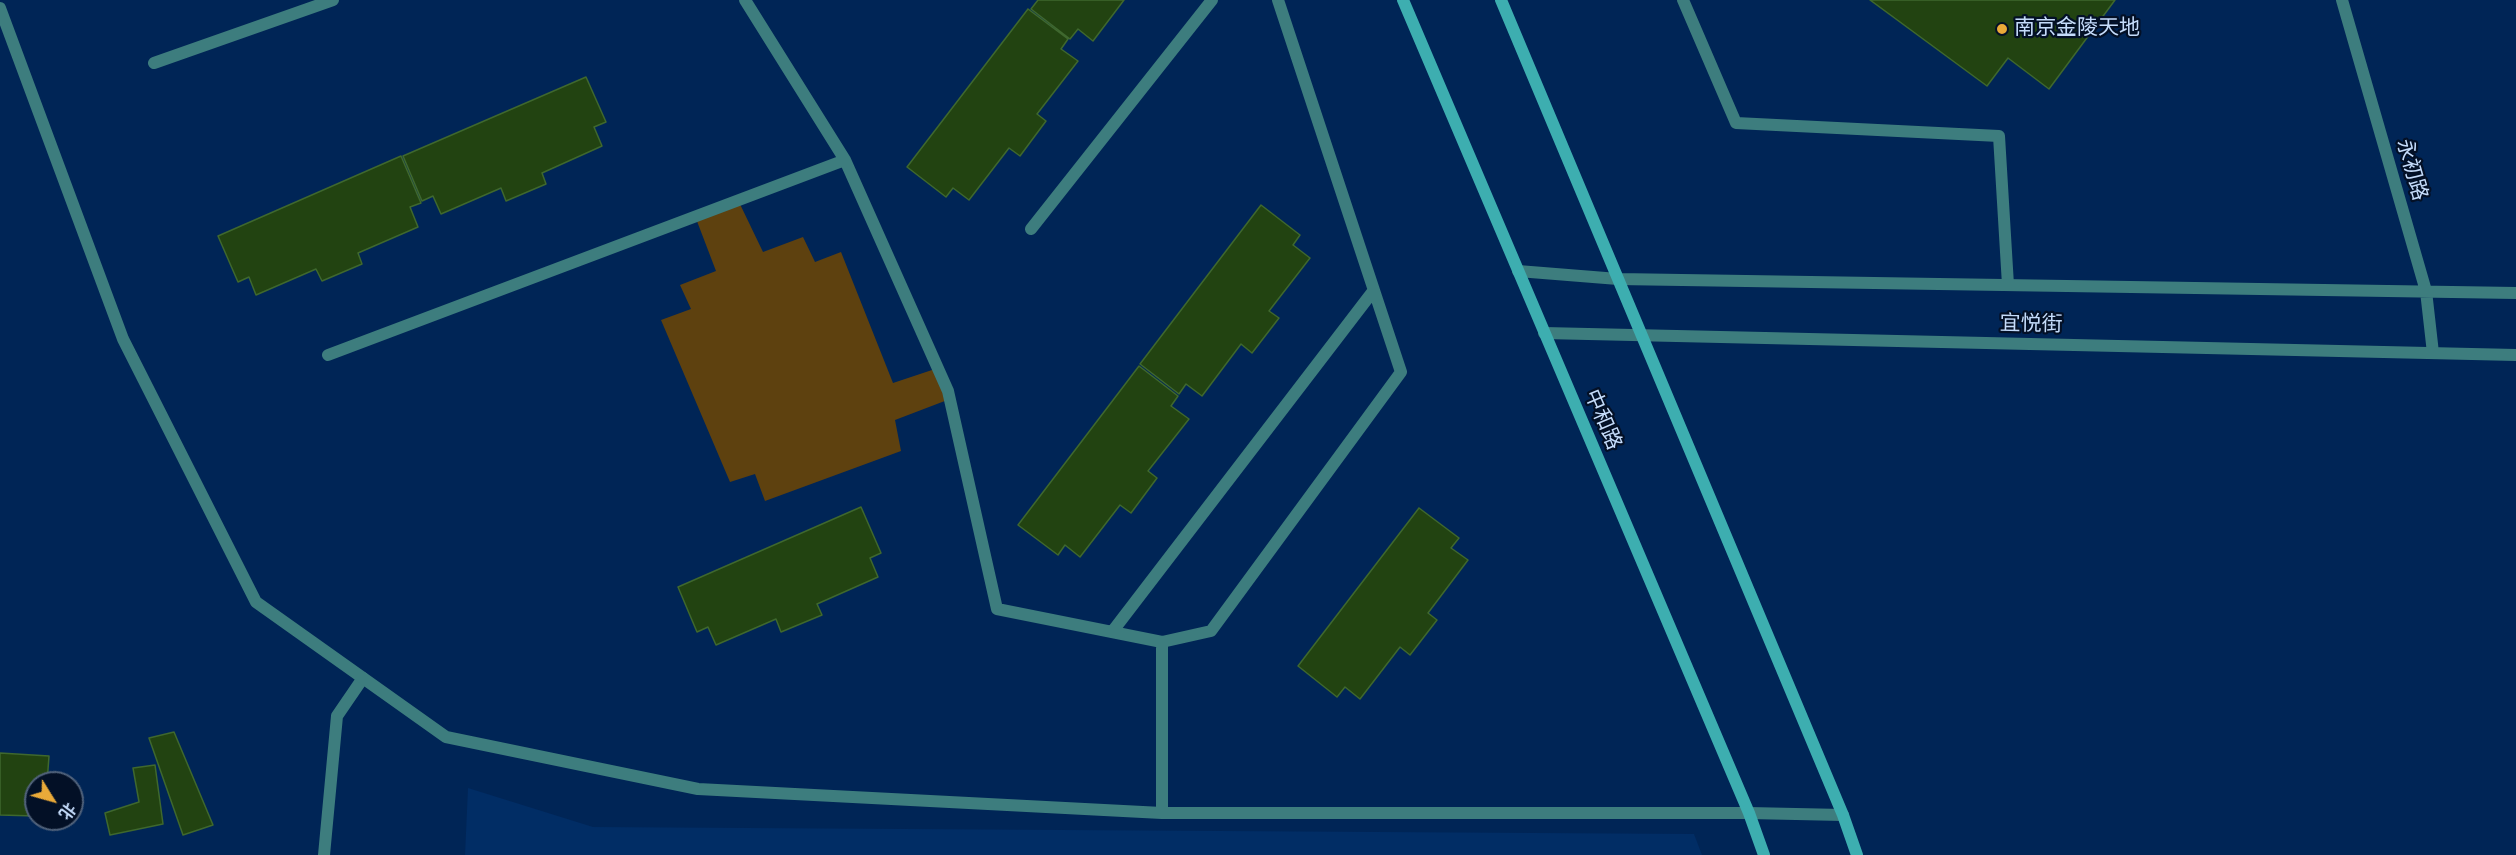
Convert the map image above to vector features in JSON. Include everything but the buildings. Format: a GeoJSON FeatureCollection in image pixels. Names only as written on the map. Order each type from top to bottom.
{"type":"FeatureCollection","features":[{"type":"Feature","properties":{"kind":"main road","name":"中和路"},"geometry":{"type":"LineString","coordinates":[[1403,0],[1749,813],[1764,855]]}},
{"type":"Feature","properties":{"kind":"main road"},"geometry":{"type":"LineString","coordinates":[[1501,0],[1843,815],[1857,855]]}},
{"type":"Feature","properties":{"kind":"street"},"geometry":{"type":"LineString","coordinates":[[154,63],[333,0]]}},
{"type":"Feature","properties":{"kind":"street"},"geometry":{"type":"LineString","coordinates":[[745,0],[845,160],[948,391],[997,609],[1162,642],[1211,631],[1401,372],[1278,0]]}},
{"type":"Feature","properties":{"kind":"street"},"geometry":{"type":"LineString","coordinates":[[1031,230],[1212,0]]}},
{"type":"Feature","properties":{"kind":"street"},"geometry":{"type":"LineString","coordinates":[[1683,0],[1736,123],[1999,136],[2008,285]]}},
{"type":"Feature","properties":{"kind":"street","name":"永初路"},"geometry":{"type":"LineString","coordinates":[[2342,0],[2426,291],[2433,353]]}},
{"type":"Feature","properties":{"kind":"street"},"geometry":{"type":"LineString","coordinates":[[0,8],[123,339],[256,602],[446,737],[698,789],[1162,813],[1843,815]]}},
{"type":"Feature","properties":{"kind":"street"},"geometry":{"type":"LineString","coordinates":[[328,355],[845,160]]}},
{"type":"Feature","properties":{"kind":"street"},"geometry":{"type":"LineString","coordinates":[[1518,271],[1618,279],[2516,293]]}},
{"type":"Feature","properties":{"kind":"street"},"geometry":{"type":"LineString","coordinates":[[1112,632],[1374,290]]}},
{"type":"Feature","properties":{"kind":"street","name":"宜悦街"},"geometry":{"type":"LineString","coordinates":[[1545,333],[2516,355]]}},
{"type":"Feature","properties":{"kind":"street"},"geometry":{"type":"LineString","coordinates":[[1162,642],[1162,813]]}},
{"type":"Feature","properties":{"kind":"street"},"geometry":{"type":"LineString","coordinates":[[324,855],[337,716],[363,678]]}},
{"type":"Feature","properties":{"kind":"shaded area"},"geometry":{"type":"Polygon","coordinates":[[[738,200],[763,252],[803,237],[815,262],[841,252],[893,383],[938,368],[950,399],[895,420],[901,451],[765,501],[755,474],[730,482],[661,320],[691,309],[680,285],[716,271],[695,216],[738,200]]]}},
{"type":"Feature","properties":{"kind":"shaded area"},"geometry":{"type":"Polygon","coordinates":[[[468,788],[593,827],[1694,834],[1702,855],[465,855],[468,788]]]}},
{"type":"Feature","properties":{"kind":"place","name":"南京金陵天地"},"geometry":{"type":"Point","coordinates":[2002,29]}}]}
